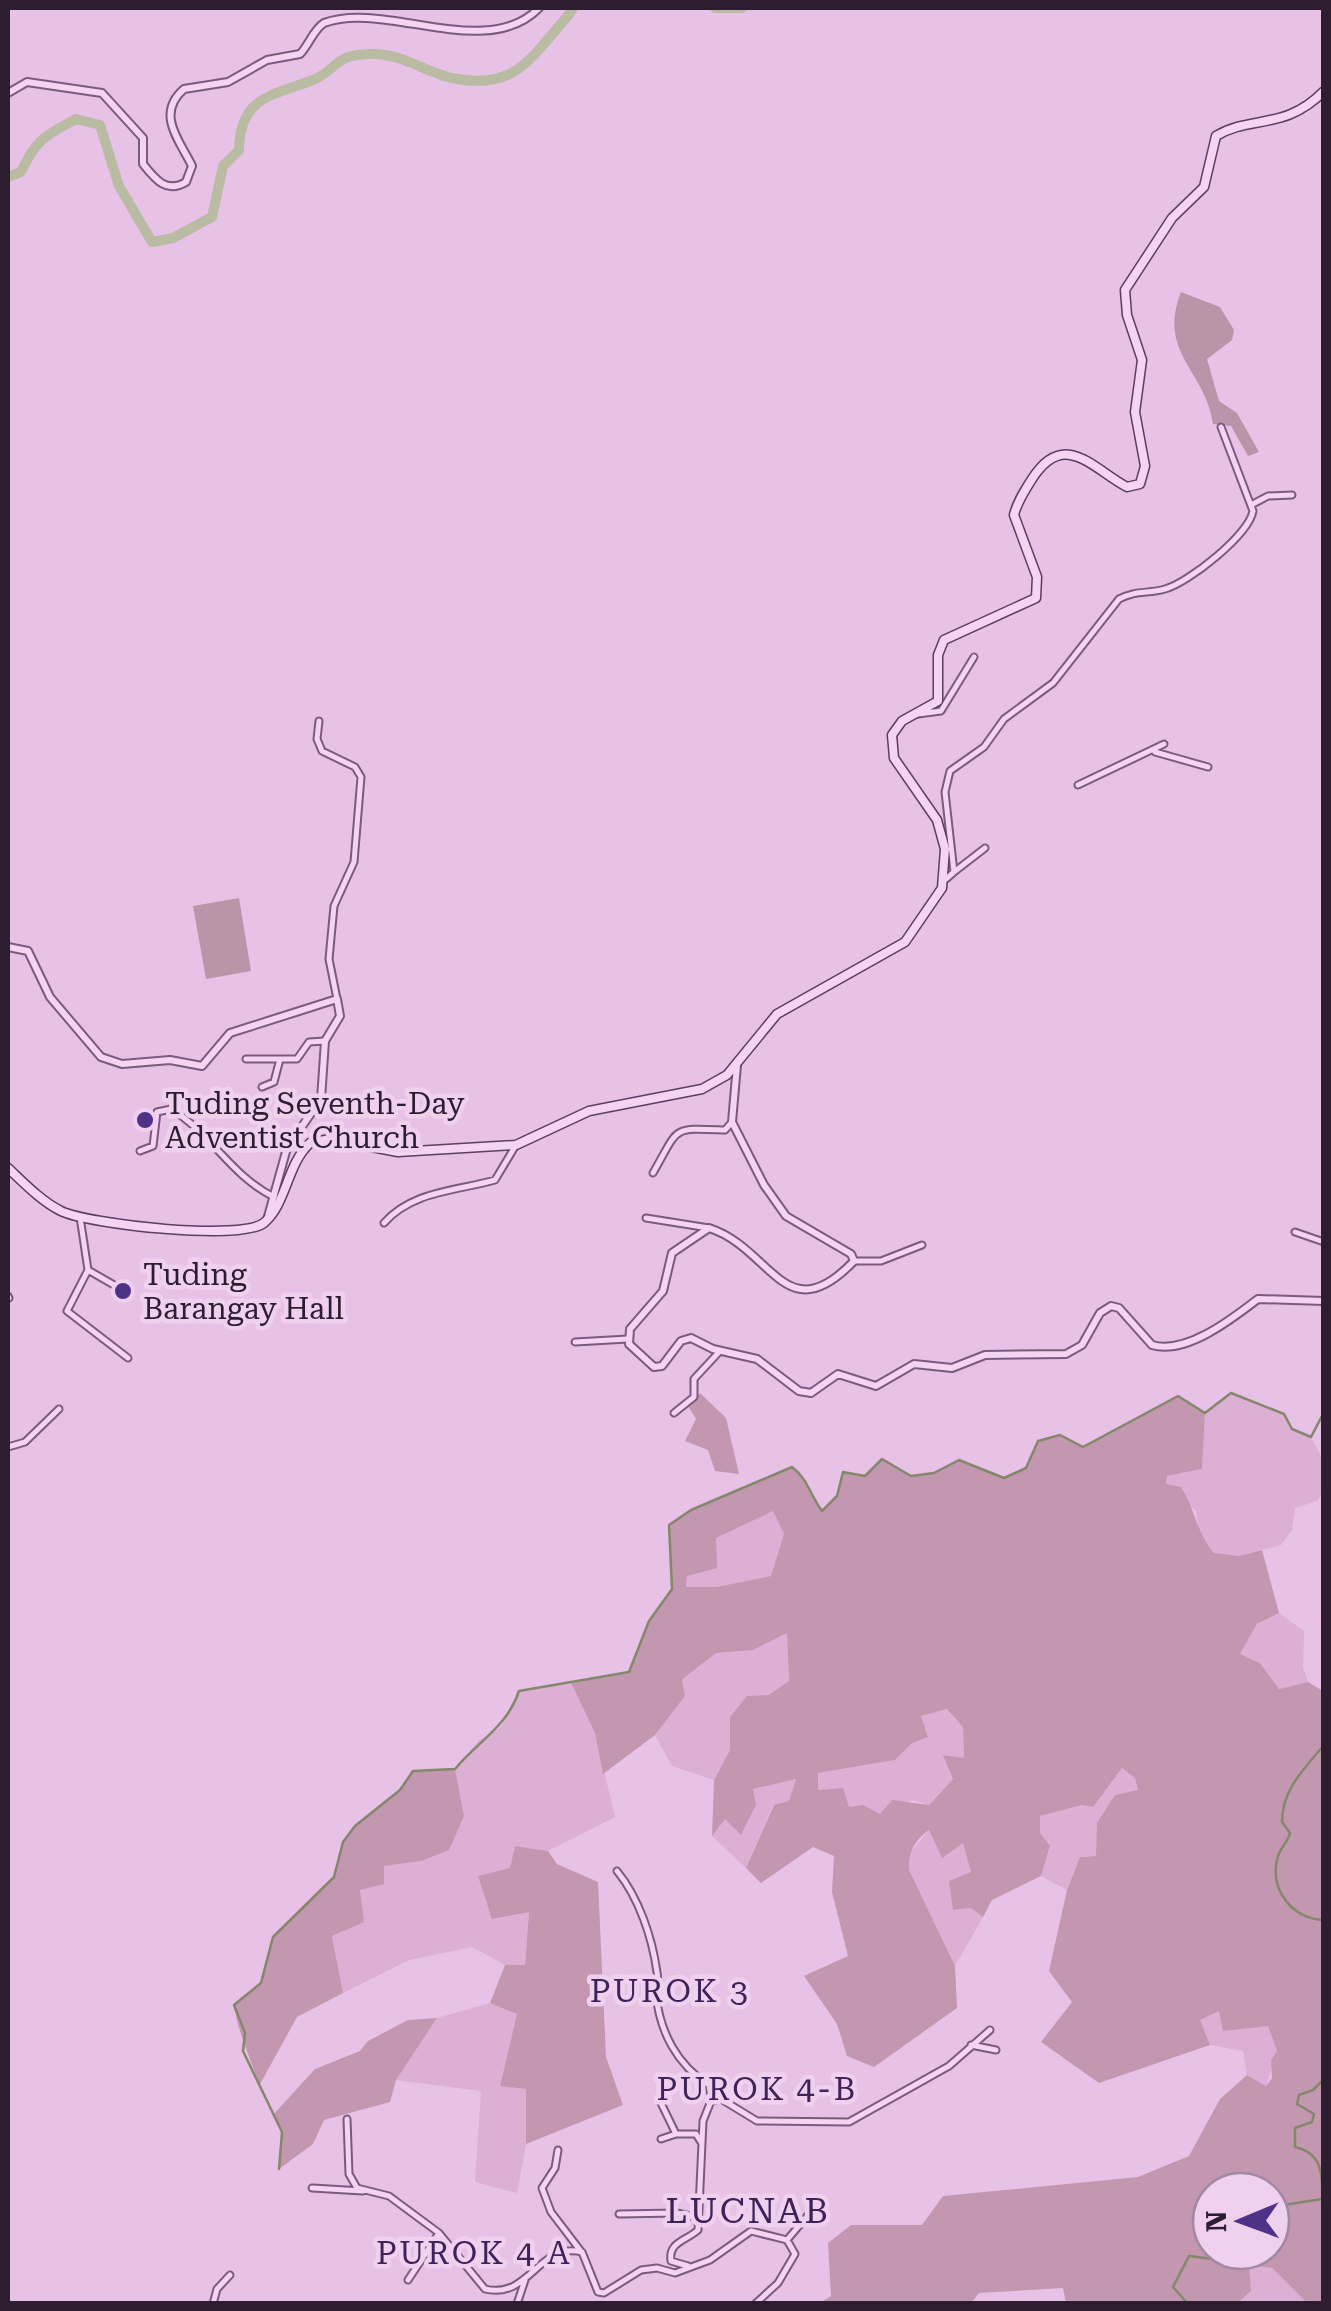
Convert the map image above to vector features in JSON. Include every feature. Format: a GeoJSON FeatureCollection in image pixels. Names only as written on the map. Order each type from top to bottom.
{"type":"FeatureCollection","features":[{"type":"Feature","properties":{"kind":"main road"},"geometry":{"type":"LineString","coordinates":[[8,1168],[46,1202],[80,1217],[218,1232],[253,1228],[267,1221],[303,1150],[318,1140],[398,1152],[516,1145],[589,1111],[702,1089],[736,1065],[778,1014],[905,942],[950,875],[937,820],[892,750],[897,727],[932,706],[941,695],[938,655],[944,640],[1036,598],[1037,578],[1014,515],[1046,461],[1060,454],[1084,458],[1128,488],[1140,484],[1144,477],[1134,412],[1142,360],[1127,315],[1126,290],[1172,218],[1204,187],[1213,140],[1225,131],[1276,121],[1306,107],[1324,91]]}},
{"type":"Feature","properties":{"kind":"street"},"geometry":{"type":"LineString","coordinates":[[8,93],[27,82],[102,93],[142,138],[142,164],[163,185],[175,188],[186,182],[192,166],[171,128],[175,101],[184,89],[228,82],[267,60],[300,54],[322,24],[347,16],[402,14],[456,28],[487,27],[524,18],[539,8]]}},
{"type":"Feature","properties":{"kind":"street"},"geometry":{"type":"LineString","coordinates":[[950,875],[945,792],[950,771],[984,747],[1004,719],[1052,683],[1119,600],[1143,590],[1167,589],[1231,545],[1250,523],[1251,505],[1221,427]]}},
{"type":"Feature","properties":{"kind":"street"},"geometry":{"type":"LineString","coordinates":[[1251,505],[1268,496],[1292,495]]}},
{"type":"Feature","properties":{"kind":"street"},"geometry":{"type":"LineString","coordinates":[[915,714],[942,711],[974,657]]}},
{"type":"Feature","properties":{"kind":"street"},"geometry":{"type":"LineString","coordinates":[[267,1221],[287,1148],[321,1099],[325,1041],[340,1016],[329,959],[334,906],[354,862],[361,777],[355,767],[322,752],[319,721]]}},
{"type":"Feature","properties":{"kind":"street"},"geometry":{"type":"LineString","coordinates":[[1078,785],[1164,744]]}},
{"type":"Feature","properties":{"kind":"street"},"geometry":{"type":"LineString","coordinates":[[1152,751],[1208,767]]}},
{"type":"Feature","properties":{"kind":"street"},"geometry":{"type":"LineString","coordinates":[[950,875],[984,848]]}},
{"type":"Feature","properties":{"kind":"street"},"geometry":{"type":"LineString","coordinates":[[8,947],[28,951],[50,996],[92,1048],[108,1061],[122,1064],[170,1060],[202,1066],[230,1033],[338,998]]}},
{"type":"Feature","properties":{"kind":"street"},"geometry":{"type":"LineString","coordinates":[[246,1059],[297,1059],[309,1042],[325,1041]]}},
{"type":"Feature","properties":{"kind":"street"},"geometry":{"type":"LineString","coordinates":[[262,1087],[274,1082],[280,1059]]}},
{"type":"Feature","properties":{"kind":"street"},"geometry":{"type":"LineString","coordinates":[[736,1065],[732,1122],[764,1185],[786,1216],[851,1254],[854,1261]]}},
{"type":"Feature","properties":{"kind":"street"},"geometry":{"type":"LineString","coordinates":[[140,1151],[153,1146],[159,1110],[170,1109],[217,1147],[242,1178],[274,1197]]}},
{"type":"Feature","properties":{"kind":"street"},"geometry":{"type":"LineString","coordinates":[[653,1173],[671,1138],[682,1129],[725,1130],[732,1122]]}},
{"type":"Feature","properties":{"kind":"street"},"geometry":{"type":"LineString","coordinates":[[384,1223],[400,1207],[430,1195],[495,1180],[516,1145]]}},
{"type":"Feature","properties":{"kind":"street"},"geometry":{"type":"LineString","coordinates":[[80,1217],[88,1270],[67,1311],[128,1358]]}},
{"type":"Feature","properties":{"kind":"street"},"geometry":{"type":"LineString","coordinates":[[646,1218],[709,1228],[746,1247],[783,1285],[795,1291],[822,1288],[854,1261],[881,1261],[922,1245]]}},
{"type":"Feature","properties":{"kind":"street"},"geometry":{"type":"LineString","coordinates":[[709,1228],[672,1253],[664,1291],[630,1329],[628,1340],[638,1356],[659,1368],[680,1341],[691,1338],[720,1351],[757,1359],[800,1391],[811,1394],[838,1374],[876,1386],[914,1364],[952,1368],[984,1355],[1066,1354],[1082,1345],[1100,1313],[1111,1306],[1119,1308],[1144,1339],[1158,1347],[1229,1322],[1258,1299],[1324,1301]]}},
{"type":"Feature","properties":{"kind":"street"},"geometry":{"type":"LineString","coordinates":[[1295,1232],[1324,1242]]}},
{"type":"Feature","properties":{"kind":"street"},"geometry":{"type":"LineString","coordinates":[[88,1270],[114,1285]]}},
{"type":"Feature","properties":{"kind":"street"},"geometry":{"type":"LineString","coordinates":[[575,1342],[628,1340]]}},
{"type":"Feature","properties":{"kind":"street"},"geometry":{"type":"LineString","coordinates":[[674,1413],[694,1398],[694,1378],[720,1351]]}},
{"type":"Feature","properties":{"kind":"street"},"geometry":{"type":"LineString","coordinates":[[8,1447],[25,1442],[59,1409]]}},
{"type":"Feature","properties":{"kind":"street"},"geometry":{"type":"LineString","coordinates":[[617,1871],[628,1884],[648,1932],[665,2037],[689,2072],[709,2084],[712,2100],[703,2122],[698,2230],[674,2246],[670,2254],[671,2261],[691,2266]]}},
{"type":"Feature","properties":{"kind":"street"},"geometry":{"type":"LineString","coordinates":[[712,2100],[722,2098],[756,2121],[849,2122],[949,2066],[990,2030]]}},
{"type":"Feature","properties":{"kind":"street"},"geometry":{"type":"LineString","coordinates":[[971,2045],[996,2050]]}},
{"type":"Feature","properties":{"kind":"street"},"geometry":{"type":"LineString","coordinates":[[661,2103],[676,2134]]}},
{"type":"Feature","properties":{"kind":"street"},"geometry":{"type":"LineString","coordinates":[[347,2119],[350,2174],[357,2188],[389,2196],[439,2233],[485,2289],[502,2290],[525,2280],[553,2252],[566,2248],[582,2252]]}},
{"type":"Feature","properties":{"kind":"street"},"geometry":{"type":"LineString","coordinates":[[661,2139],[696,2134],[704,2150]]}},
{"type":"Feature","properties":{"kind":"street"},"geometry":{"type":"LineString","coordinates":[[558,2150],[555,2168],[542,2188],[551,2212],[582,2252],[597,2289],[604,2293],[640,2270],[657,2268],[675,2273],[724,2251],[745,2232],[786,2240],[795,2254],[778,2283],[756,2304]]}},
{"type":"Feature","properties":{"kind":"street"},"geometry":{"type":"LineString","coordinates":[[312,2188],[366,2191]]}},
{"type":"Feature","properties":{"kind":"street"},"geometry":{"type":"LineString","coordinates":[[619,2214],[677,2213],[698,2218]]}},
{"type":"Feature","properties":{"kind":"street"},"geometry":{"type":"LineString","coordinates":[[786,2240],[808,2214]]}},
{"type":"Feature","properties":{"kind":"street"},"geometry":{"type":"LineString","coordinates":[[408,2280],[439,2233]]}},
{"type":"Feature","properties":{"kind":"street"},"geometry":{"type":"LineString","coordinates":[[213,2304],[217,2288],[230,2274]]}},
{"type":"Feature","properties":{"kind":"street"},"geometry":{"type":"LineString","coordinates":[[517,2304],[525,2280]]}},
{"type":"Feature","properties":{"kind":"shaded area"},"geometry":{"type":"Polygon","coordinates":[[[1181,292],[1220,307],[1234,330],[1232,340],[1207,359],[1219,401],[1237,413],[1259,452],[1248,456],[1231,426],[1213,424],[1201,389],[1178,347],[1175,313],[1181,292]]]}},
{"type":"Feature","properties":{"kind":"shaded area"},"geometry":{"type":"Polygon","coordinates":[[[239,898],[251,971],[206,979],[193,906],[239,898]]]}},
{"type":"Feature","properties":{"kind":"shaded area"},"geometry":{"type":"Polygon","coordinates":[[[700,1393],[726,1418],[739,1474],[715,1471],[708,1450],[685,1441],[696,1419],[688,1406],[700,1393]]]}},
{"type":"Feature","properties":{"kind":"shaded area"},"geometry":{"type":"Polygon","coordinates":[[[1231,1393],[1284,1414],[1292,1429],[1311,1437],[1323,1460],[1323,1491],[1317,1501],[1295,1508],[1292,1530],[1281,1545],[1239,1556],[1214,1554],[1200,1538],[1196,1511],[1166,1484],[1167,1476],[1202,1469],[1205,1413],[1231,1393]]]}},
{"type":"Feature","properties":{"kind":"shaded area"},"geometry":{"type":"Polygon","coordinates":[[[1178,1396],[1205,1413],[1202,1469],[1167,1476],[1166,1484],[1181,1487],[1214,1553],[1239,1556],[1262,1550],[1279,1613],[1257,1624],[1240,1654],[1260,1663],[1279,1689],[1308,1682],[1323,1691],[1323,2303],[1307,2303],[1275,2271],[1291,2271],[1291,2171],[1191,2171],[1191,2271],[1249,2271],[1251,2291],[1238,2303],[1066,2303],[1063,2288],[979,2293],[971,2303],[820,2303],[831,2296],[828,2243],[851,2225],[922,2225],[943,2196],[1138,2177],[1189,2156],[1220,2099],[1247,2075],[1266,2086],[1272,2078],[1271,2060],[1277,2051],[1268,2026],[1223,2031],[1219,2011],[1200,2020],[1210,2045],[1099,2083],[1041,2042],[1072,2002],[1049,1971],[1067,1890],[1080,1857],[1096,1856],[1097,1823],[1115,1795],[1138,1790],[1135,1778],[1122,1768],[1093,1807],[1082,1805],[1040,1816],[1040,1833],[1050,1846],[1041,1876],[992,1900],[983,1917],[971,1908],[953,1910],[949,1881],[971,1872],[963,1843],[942,1858],[929,1830],[919,1838],[911,1852],[909,1870],[955,1966],[957,2008],[874,2067],[847,2056],[837,2024],[804,1976],[848,1956],[832,1892],[834,1856],[813,1847],[761,1883],[746,1868],[774,1805],[789,1801],[796,1779],[753,1789],[756,1805],[741,1835],[725,1819],[712,1836],[714,1780],[730,1750],[730,1717],[747,1696],[768,1695],[789,1681],[787,1633],[753,1650],[716,1653],[682,1680],[685,1696],[655,1735],[603,1774],[595,1733],[571,1683],[629,1672],[649,1621],[672,1589],[669,1525],[691,1510],[792,1467],[822,1510],[837,1496],[843,1472],[865,1476],[882,1459],[911,1476],[934,1473],[959,1460],[1004,1478],[1026,1467],[1038,1441],[1060,1435],[1083,1447],[1178,1396]],[[773,1511],[716,1538],[717,1568],[687,1576],[686,1587],[716,1587],[771,1576],[784,1534],[773,1511]],[[947,1709],[921,1716],[928,1737],[912,1743],[895,1760],[818,1773],[818,1790],[843,1788],[849,1807],[863,1805],[880,1814],[892,1800],[929,1805],[953,1779],[943,1755],[964,1758],[963,1727],[947,1709]]]}},
{"type":"Feature","properties":{"kind":"shaded area"},"geometry":{"type":"Polygon","coordinates":[[[773,1510],[785,1534],[772,1576],[716,1587],[686,1587],[686,1576],[716,1538],[773,1510]]]}},
{"type":"Feature","properties":{"kind":"shaded area"},"geometry":{"type":"Polygon","coordinates":[[[1279,1613],[1304,1631],[1303,1668],[1308,1682],[1279,1689],[1260,1663],[1240,1654],[1257,1624],[1279,1613]]]}},
{"type":"Feature","properties":{"kind":"shaded area"},"geometry":{"type":"Polygon","coordinates":[[[787,1632],[789,1681],[730,1717],[730,1750],[714,1780],[672,1766],[655,1735],[685,1696],[682,1681],[716,1653],[753,1650],[787,1632]]]}},
{"type":"Feature","properties":{"kind":"shaded area"},"geometry":{"type":"Polygon","coordinates":[[[571,1683],[595,1733],[615,1817],[548,1851],[515,1846],[529,1911],[525,1965],[505,1965],[472,1947],[409,1960],[343,1993],[332,1935],[364,1922],[359,1890],[383,1866],[421,1861],[464,1816],[455,1769],[479,1740],[501,1727],[519,1691],[571,1683]]]}},
{"type":"Feature","properties":{"kind":"shaded area"},"geometry":{"type":"Polygon","coordinates":[[[947,1709],[963,1727],[964,1758],[953,1779],[929,1805],[912,1800],[880,1814],[848,1807],[818,1790],[818,1773],[895,1760],[912,1742],[928,1737],[920,1716],[947,1709]]]}},
{"type":"Feature","properties":{"kind":"shaded area"},"geometry":{"type":"Polygon","coordinates":[[[1122,1768],[1135,1778],[1138,1791],[1096,1856],[1080,1857],[1067,1890],[1041,1876],[1050,1847],[1040,1833],[1040,1816],[1082,1805],[1093,1806],[1122,1768]]]}},
{"type":"Feature","properties":{"kind":"shaded area"},"geometry":{"type":"Polygon","coordinates":[[[455,1769],[464,1816],[449,1850],[421,1861],[384,1866],[384,1884],[360,1890],[364,1922],[332,1936],[343,1993],[297,2017],[259,2086],[234,2005],[261,1983],[273,1937],[334,1877],[343,1842],[355,1826],[400,1790],[413,1771],[455,1769]]]}},
{"type":"Feature","properties":{"kind":"shaded area"},"geometry":{"type":"Polygon","coordinates":[[[796,1779],[789,1802],[773,1805],[746,1868],[712,1836],[725,1818],[741,1834],[753,1789],[796,1779]]]}},
{"type":"Feature","properties":{"kind":"shaded area"},"geometry":{"type":"Polygon","coordinates":[[[929,1830],[963,1842],[971,1872],[954,1910],[971,1908],[983,1917],[955,1966],[909,1871],[908,1855],[929,1830]]]}},
{"type":"Feature","properties":{"kind":"shaded area"},"geometry":{"type":"Polygon","coordinates":[[[515,1846],[548,1851],[557,1864],[598,1882],[606,2057],[623,2105],[526,2144],[526,2089],[500,2086],[517,2014],[490,2003],[505,1965],[525,1965],[529,1912],[492,1919],[478,1876],[510,1868],[515,1846]]]}},
{"type":"Feature","properties":{"kind":"shaded area"},"geometry":{"type":"Polygon","coordinates":[[[490,2003],[518,2013],[500,2086],[527,2089],[526,2144],[517,2193],[475,2182],[481,2091],[396,2080],[437,2018],[490,2003]]]}},
{"type":"Feature","properties":{"kind":"shaded area"},"geometry":{"type":"Polygon","coordinates":[[[1220,2010],[1223,2030],[1268,2026],[1277,2051],[1266,2086],[1247,2075],[1243,2051],[1210,2045],[1204,2039],[1199,2020],[1220,2010]]]}},
{"type":"Feature","properties":{"kind":"shaded area"},"geometry":{"type":"Polygon","coordinates":[[[437,2018],[396,2080],[390,2102],[324,2120],[313,2144],[279,2169],[282,2132],[273,2115],[315,2069],[360,2051],[368,2041],[408,2020],[437,2018]]]}},
{"type":"Feature","properties":{"kind":"shaded area"},"geometry":{"type":"Polygon","coordinates":[[[1249,2271],[1275,2271],[1307,2303],[1238,2304],[1251,2291],[1249,2271]]]}},
{"type":"Feature","properties":{"kind":"waterway"},"geometry":{"type":"LineString","coordinates":[[8,177],[21,172],[37,145],[56,130],[76,119],[100,125],[119,186],[152,242],[173,238],[212,217],[223,166],[239,150],[245,119],[271,95],[313,80],[350,57],[373,54],[394,57],[452,78],[501,78],[534,56],[573,8]]}},
{"type":"Feature","properties":{"kind":"waterway"},"geometry":{"type":"LineString","coordinates":[[715,8],[742,8]]}},
{"type":"Feature","properties":{"kind":"waterway"},"geometry":{"type":"LineString","coordinates":[[279,2169],[282,2132],[243,2051],[245,2033],[234,2005],[261,1983],[273,1937],[334,1877],[343,1842],[355,1826],[400,1790],[413,1771],[455,1769],[500,1724],[519,1691],[629,1672],[649,1621],[672,1589],[669,1525],[691,1510],[792,1467],[822,1511],[837,1496],[843,1472],[865,1476],[882,1459],[911,1476],[934,1473],[959,1460],[1004,1478],[1026,1468],[1038,1441],[1060,1435],[1083,1447],[1178,1396],[1205,1413],[1231,1393],[1284,1414],[1292,1429],[1311,1437],[1324,1412]]}},
{"type":"Feature","properties":{"kind":"waterway"},"geometry":{"type":"LineString","coordinates":[[1324,1745],[1286,1799],[1282,1822],[1290,1833],[1278,1856],[1276,1871],[1287,1902],[1303,1915],[1324,1920]]}},
{"type":"Feature","properties":{"kind":"waterway"},"geometry":{"type":"LineString","coordinates":[[1324,1965],[1324,1980]]}},
{"type":"Feature","properties":{"kind":"waterway"},"geometry":{"type":"LineString","coordinates":[[1291,2204],[1322,2199],[1319,2166],[1311,2154],[1295,2147],[1295,2128],[1312,2122],[1314,2114],[1297,2104],[1299,2095],[1313,2090],[1324,2079]]}},
{"type":"Feature","properties":{"kind":"waterway"},"geometry":{"type":"LineString","coordinates":[[1188,2304],[1173,2287],[1191,2256]]}},
{"type":"Feature","properties":{"kind":"place","name":"Tuding Seventh-Day Adventist Church"},"geometry":{"type":"Point","coordinates":[145,1120]}},
{"type":"Feature","properties":{"kind":"place","name":"Tuding Barangay Hall"},"geometry":{"type":"Point","coordinates":[123,1291]}},
{"type":"Feature","properties":{"kind":"district","name":"PUROK 3"},"geometry":{"type":"Point","coordinates":[670,1991]}},
{"type":"Feature","properties":{"kind":"district","name":"PUROK 4-B"},"geometry":{"type":"Point","coordinates":[757,2089]}},
{"type":"Feature","properties":{"kind":"district","name":"LUCNAB"},"geometry":{"type":"Point","coordinates":[748,2211]}},
{"type":"Feature","properties":{"kind":"district","name":"PUROK 4 A"},"geometry":{"type":"Point","coordinates":[474,2253]}}]}
